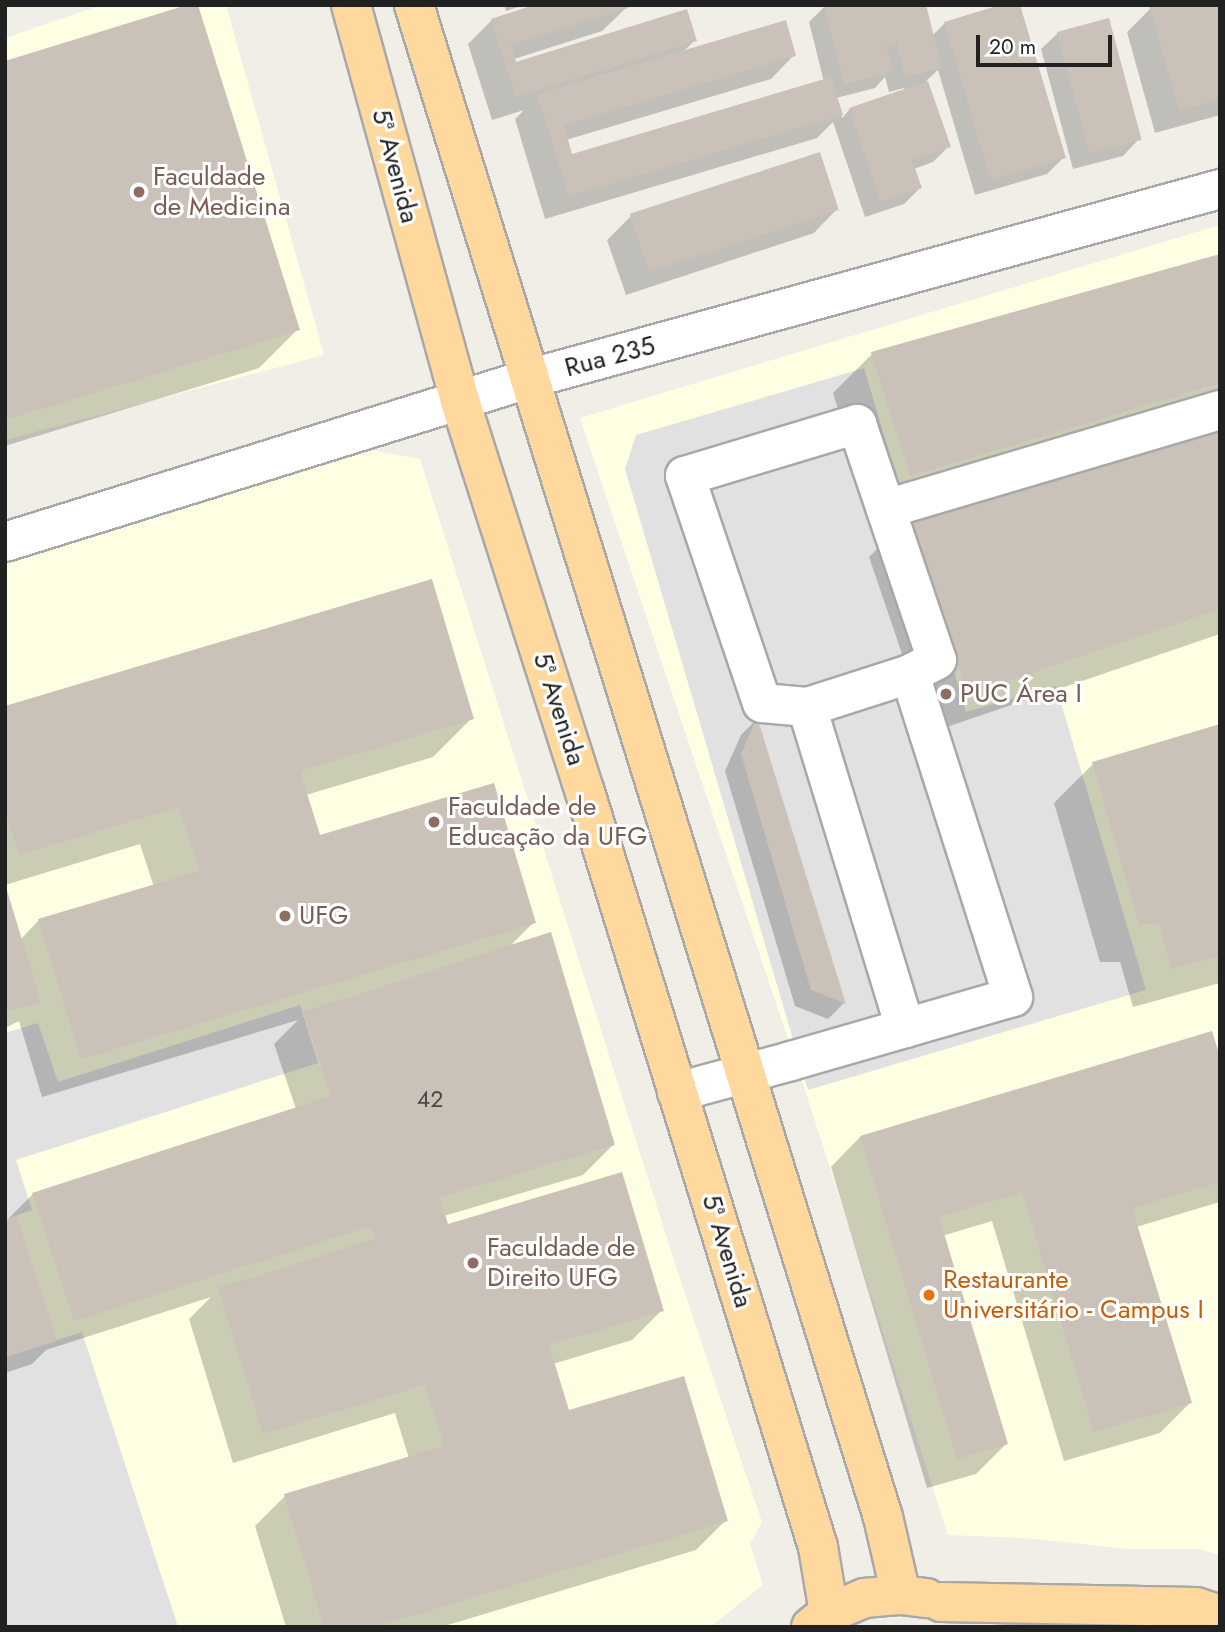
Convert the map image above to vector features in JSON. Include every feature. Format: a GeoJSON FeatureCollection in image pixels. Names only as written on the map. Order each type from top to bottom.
{"type":"FeatureCollection","features":[{"type":"Feature","properties":{"kind":"main road","name":"5ª Avenida"},"geometry":{"type":"LineString","coordinates":[[351,5],[460,401],[818,1547],[820,1620]]}},
{"type":"Feature","properties":{"kind":"main road"},"geometry":{"type":"LineString","coordinates":[[414,5],[883,1517],[901,1595]]}},
{"type":"Feature","properties":{"kind":"main road"},"geometry":{"type":"LineString","coordinates":[[820,1620],[864,1598],[901,1595],[941,1602],[1196,1607],[1220,1615]]}},
{"type":"Feature","properties":{"kind":"main road"},"geometry":{"type":"LineString","coordinates":[[941,1602],[981,1627]]}},
{"type":"Feature","properties":{"kind":"street","name":"Rua 235"},"geometry":{"type":"LineString","coordinates":[[5,542],[528,379],[1220,189]]}},
{"type":"Feature","properties":{"kind":"street"},"geometry":{"type":"LineString","coordinates":[[886,509],[1220,410]]}},
{"type":"Feature","properties":{"kind":"street"},"geometry":{"type":"LineString","coordinates":[[857,424],[886,509],[937,660],[910,674],[807,707],[762,703],[685,475],[857,424]]}},
{"type":"Feature","properties":{"kind":"street"},"geometry":{"type":"LineString","coordinates":[[677,1092],[1013,997],[910,674]]}},
{"type":"Feature","properties":{"kind":"street"},"geometry":{"type":"LineString","coordinates":[[807,707],[905,1028]]}},
{"type":"Feature","properties":{"kind":"shaded area","name":"Faculdade de Medicina"},"geometry":{"type":"Polygon","coordinates":[[[102,5],[226,5],[324,355],[5,440],[5,38],[102,5]]]}},
{"type":"Feature","properties":{"kind":"shaded area","name":"PUC Área I"},"geometry":{"type":"Polygon","coordinates":[[[1220,225],[1220,1555],[1199,1549],[1128,1549],[1025,1538],[948,1535],[804,1087],[580,418],[1220,225]]]}},
{"type":"Feature","properties":{"kind":"shaded area"},"geometry":{"type":"Polygon","coordinates":[[[864,368],[966,712],[1056,686],[1146,990],[808,1090],[625,469],[636,435],[864,368]]]}},
{"type":"Feature","properties":{"kind":"shaded area","name":"UFG"},"geometry":{"type":"Polygon","coordinates":[[[371,450],[420,459],[678,1273],[762,1522],[750,1544],[763,1585],[710,1627],[5,1627],[5,559],[371,450]]]}},
{"type":"Feature","properties":{"kind":"shaded area"},"geometry":{"type":"Polygon","coordinates":[[[300,1005],[318,1063],[16,1160],[32,1210],[5,1220],[5,1033],[38,1023],[58,1082],[300,1005]]]}},
{"type":"Feature","properties":{"kind":"shaded area"},"geometry":{"type":"Polygon","coordinates":[[[82,1332],[178,1627],[5,1627],[5,1357],[82,1332]]]}},
{"type":"Feature","properties":{"kind":"building","name":"Faculdade de Medicina"},"geometry":{"type":"Polygon","coordinates":[[[187,5],[198,5],[300,330],[5,420],[5,61],[187,5]]]}},
{"type":"Feature","properties":{"kind":"building"},"geometry":{"type":"Polygon","coordinates":[[[534,5],[627,5],[628,8],[511,45],[516,62],[687,9],[697,41],[516,97],[491,19],[534,5]]]}},
{"type":"Feature","properties":{"kind":"building"},"geometry":{"type":"Polygon","coordinates":[[[824,5],[926,5],[942,68],[905,77],[897,43],[886,46],[893,72],[844,84],[824,5]]]}},
{"type":"Feature","properties":{"kind":"building"},"geometry":{"type":"Polygon","coordinates":[[[1000,5],[1020,5],[1066,158],[991,180],[944,22],[1000,5]]]}},
{"type":"Feature","properties":{"kind":"building"},"geometry":{"type":"Polygon","coordinates":[[[1220,5],[1220,99],[1179,111],[1150,7],[1220,5]]]}},
{"type":"Feature","properties":{"kind":"building"},"geometry":{"type":"Polygon","coordinates":[[[1109,18],[1142,140],[1089,154],[1057,32],[1109,18]]]}},
{"type":"Feature","properties":{"kind":"building"},"geometry":{"type":"Polygon","coordinates":[[[786,20],[796,56],[564,125],[572,154],[831,77],[843,115],[569,196],[537,94],[786,20]]]}},
{"type":"Feature","properties":{"kind":"building"},"geometry":{"type":"Polygon","coordinates":[[[928,81],[951,147],[912,160],[922,188],[881,202],[849,108],[928,81]]]}},
{"type":"Feature","properties":{"kind":"building"},"geometry":{"type":"Polygon","coordinates":[[[820,152],[839,210],[649,272],[630,214],[820,152]]]}},
{"type":"Feature","properties":{"kind":"building"},"geometry":{"type":"Polygon","coordinates":[[[1220,254],[1220,383],[910,476],[871,352],[1220,254]]]}},
{"type":"Feature","properties":{"kind":"building"},"geometry":{"type":"Polygon","coordinates":[[[1220,429],[1220,609],[968,695],[907,516],[1220,429]]]}},
{"type":"Feature","properties":{"kind":"building","name":"Faculdade de Educação da UFG"},"geometry":{"type":"Polygon","coordinates":[[[432,579],[474,719],[300,771],[320,835],[494,783],[536,923],[81,1059],[38,919],[199,871],[179,807],[19,855],[5,810],[5,706],[432,579]]]}},
{"type":"Feature","properties":{"kind":"building"},"geometry":{"type":"Polygon","coordinates":[[[757,717],[846,1004],[811,990],[741,754],[757,717]]]}},
{"type":"Feature","properties":{"kind":"building"},"geometry":{"type":"Polygon","coordinates":[[[1220,724],[1220,956],[1171,969],[1159,924],[1139,924],[1092,762],[1220,724]]]}},
{"type":"Feature","properties":{"kind":"building"},"geometry":{"type":"Polygon","coordinates":[[[5,884],[41,1002],[5,1012],[5,884]]]}},
{"type":"Feature","properties":{"kind":"building","name":"Faculdade de Direito UFG"},"geometry":{"type":"Polygon","coordinates":[[[551,932],[615,1145],[440,1197],[448,1224],[622,1172],[664,1311],[549,1345],[569,1410],[684,1376],[728,1521],[374,1627],[324,1627],[284,1494],[444,1446],[425,1385],[263,1434],[218,1288],[375,1239],[371,1226],[74,1321],[32,1193],[331,1096],[303,1012],[551,932]]]}},
{"type":"Feature","properties":{"kind":"building"},"geometry":{"type":"Polygon","coordinates":[[[1212,1031],[1220,1057],[1220,1182],[1132,1208],[1192,1403],[1094,1432],[1022,1192],[939,1217],[1008,1444],[957,1459],[860,1136],[1212,1031]]]}},
{"type":"Feature","properties":{"kind":"building"},"geometry":{"type":"Polygon","coordinates":[[[17,1216],[57,1341],[5,1357],[5,1220],[17,1216]]]}},
{"type":"Feature","properties":{"kind":"place","name":"Faculdade de Medicina"},"geometry":{"type":"Point","coordinates":[139,192]}},
{"type":"Feature","properties":{"kind":"place","name":"PUC Área I"},"geometry":{"type":"Point","coordinates":[946,694]}},
{"type":"Feature","properties":{"kind":"place","name":"Faculdade de Educação da UFG"},"geometry":{"type":"Point","coordinates":[434,822]}},
{"type":"Feature","properties":{"kind":"place","name":"UFG"},"geometry":{"type":"Point","coordinates":[285,916]}},
{"type":"Feature","properties":{"kind":"place","name":"Faculdade de Direito UFG"},"geometry":{"type":"Point","coordinates":[473,1263]}},
{"type":"Feature","properties":{"kind":"place","name":"Restaurante Universitário - Campus I"},"geometry":{"type":"Point","coordinates":[929,1295]}}]}
